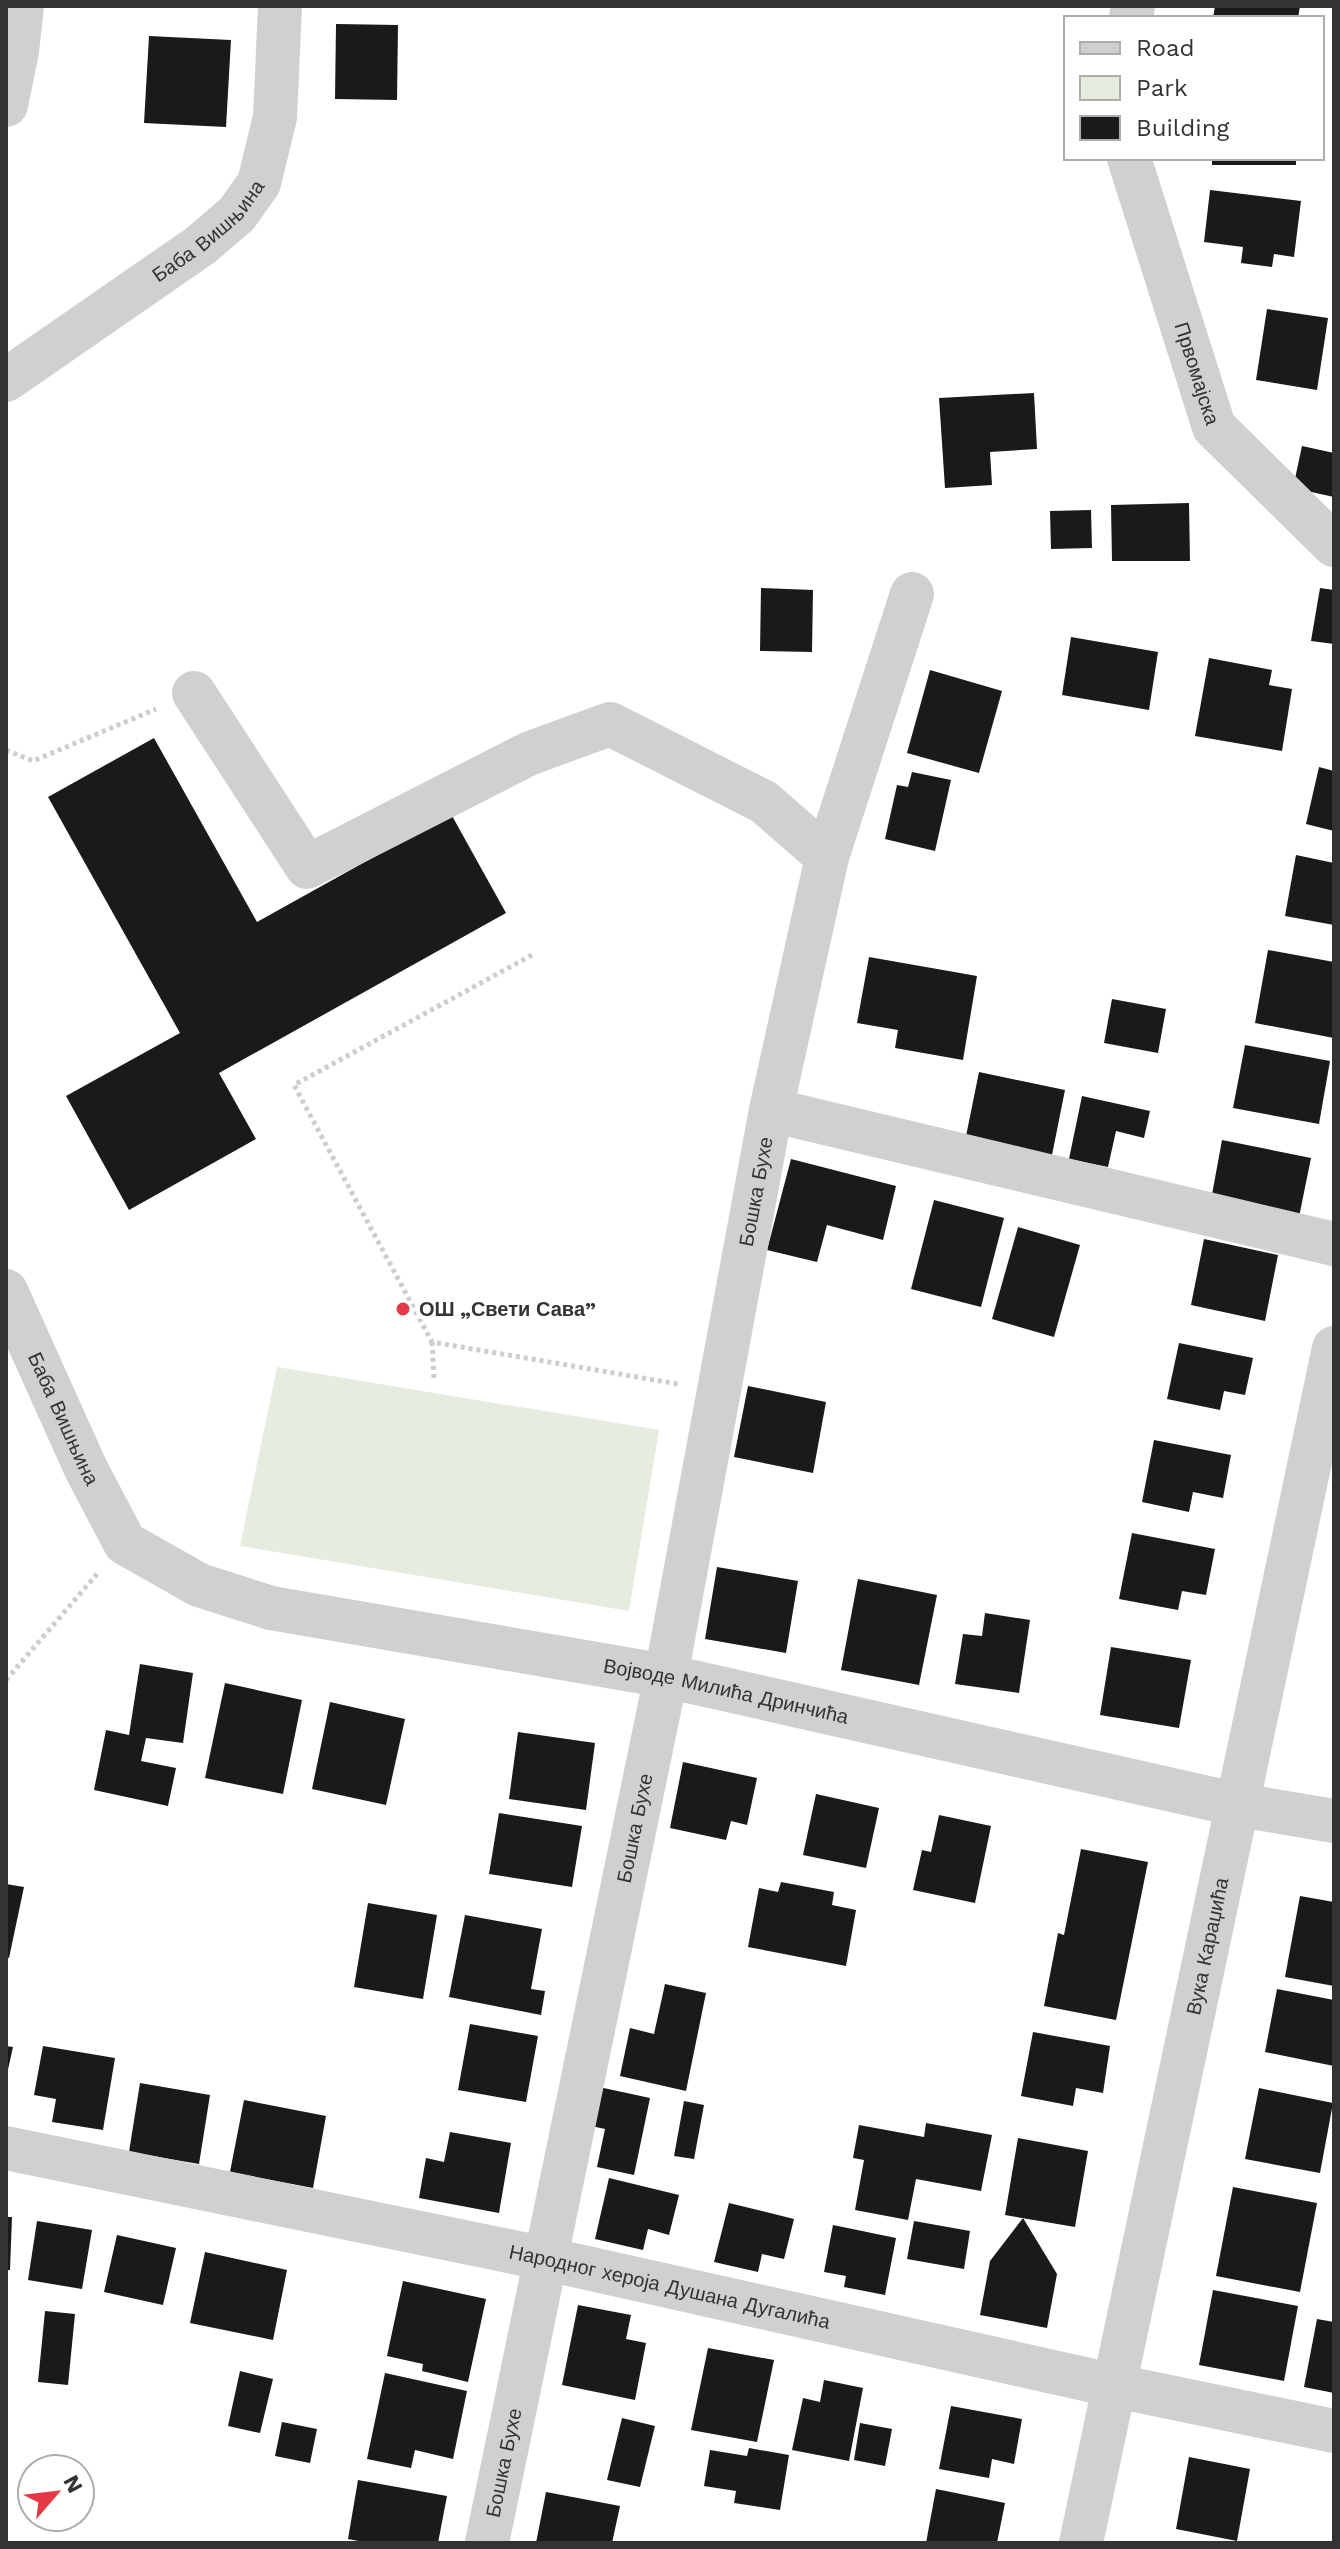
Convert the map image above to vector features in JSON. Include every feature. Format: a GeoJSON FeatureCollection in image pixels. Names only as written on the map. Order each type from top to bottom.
{"type":"FeatureCollection","features":[{"type":"Feature","properties":{"kind":"street"},"geometry":{"type":"LineString","coordinates":[[6,105],[22,6]]}},
{"type":"Feature","properties":{"kind":"street","name":"Баба Вишњина"},"geometry":{"type":"LineString","coordinates":[[6,380],[201,245],[237,214],[259,183],[275,117],[280,6]]}},
{"type":"Feature","properties":{"kind":"street","name":"Првомајска"},"geometry":{"type":"LineString","coordinates":[[1130,160],[1214,427],[1334,545]]}},
{"type":"Feature","properties":{"kind":"street","name":"Бошка Бухе"},"geometry":{"type":"LineString","coordinates":[[487,2543],[666,1676],[771,1110],[827,857],[912,594]]}},
{"type":"Feature","properties":{"kind":"street"},"geometry":{"type":"LineString","coordinates":[[194,693],[307,867],[528,754],[610,724],[764,802],[827,857]]}},
{"type":"Feature","properties":{"kind":"street","name":"Бошка Бухе"},"geometry":{"type":"LineString","coordinates":[[771,1110],[1334,1244]]}},
{"type":"Feature","properties":{"kind":"street","name":"Баба Вишњина"},"geometry":{"type":"LineString","coordinates":[[6,1291],[86,1469],[125,1543]]}},
{"type":"Feature","properties":{"kind":"street","name":"Вука Караџића"},"geometry":{"type":"LineString","coordinates":[[1081,2543],[1334,1348]]}},
{"type":"Feature","properties":{"kind":"street","name":"Војводе Милића Дринчића"},"geometry":{"type":"LineString","coordinates":[[125,1543],[199,1585],[271,1608],[666,1676],[1239,1805],[1334,1821]]}},
{"type":"Feature","properties":{"kind":"street","name":"Народног хероја Душана Дугалића"},"geometry":{"type":"LineString","coordinates":[[6,2148],[547,2259],[1116,2386],[1334,2431]]}},
{"type":"Feature","properties":{"kind":"path"},"geometry":{"type":"LineString","coordinates":[[6,750],[33,761],[194,693]]}},
{"type":"Feature","properties":{"kind":"path"},"geometry":{"type":"LineString","coordinates":[[434,1378],[432,1342],[294,1085],[532,955]]}},
{"type":"Feature","properties":{"kind":"path"},"geometry":{"type":"LineString","coordinates":[[432,1342],[719,1391]]}},
{"type":"Feature","properties":{"kind":"path"},"geometry":{"type":"LineString","coordinates":[[6,1680],[125,1543]]}},
{"type":"Feature","properties":{"kind":"green space"},"geometry":{"type":"Polygon","coordinates":[[[277,1367],[659,1430],[629,1611],[240,1546],[277,1367]]]}},
{"type":"Feature","properties":{"kind":"building"},"geometry":{"type":"Polygon","coordinates":[[[1215,6],[1300,6],[1298,16],[1213,16],[1215,6]]]}},
{"type":"Feature","properties":{"kind":"building"},"geometry":{"type":"Polygon","coordinates":[[[336,24],[398,25],[397,100],[335,99],[336,24]]]}},
{"type":"Feature","properties":{"kind":"building"},"geometry":{"type":"Polygon","coordinates":[[[149,36],[231,40],[226,127],[144,123],[149,36]]]}},
{"type":"Feature","properties":{"kind":"building"},"geometry":{"type":"Polygon","coordinates":[[[1212,160],[1296,160],[1296,165],[1212,165],[1212,160]]]}},
{"type":"Feature","properties":{"kind":"building"},"geometry":{"type":"Polygon","coordinates":[[[1210,190],[1301,201],[1294,257],[1274,254],[1272,267],[1241,263],[1243,247],[1204,242],[1210,190]]]}},
{"type":"Feature","properties":{"kind":"building"},"geometry":{"type":"Polygon","coordinates":[[[1267,309],[1328,318],[1317,390],[1256,380],[1267,309]]]}},
{"type":"Feature","properties":{"kind":"building"},"geometry":{"type":"Polygon","coordinates":[[[1034,393],[1037,449],[990,452],[992,485],[945,488],[939,398],[1034,393]]]}},
{"type":"Feature","properties":{"kind":"building"},"geometry":{"type":"Polygon","coordinates":[[[1302,446],[1334,453],[1334,497],[1293,488],[1302,446]]]}},
{"type":"Feature","properties":{"kind":"building"},"geometry":{"type":"Polygon","coordinates":[[[1189,503],[1190,561],[1112,561],[1111,505],[1189,503]]]}},
{"type":"Feature","properties":{"kind":"building"},"geometry":{"type":"Polygon","coordinates":[[[1091,510],[1092,548],[1051,549],[1050,511],[1091,510]]]}},
{"type":"Feature","properties":{"kind":"building"},"geometry":{"type":"Polygon","coordinates":[[[761,588],[813,590],[812,652],[760,651],[761,588]]]}},
{"type":"Feature","properties":{"kind":"building"},"geometry":{"type":"Polygon","coordinates":[[[1320,588],[1334,590],[1334,644],[1311,641],[1320,588]]]}},
{"type":"Feature","properties":{"kind":"building"},"geometry":{"type":"Polygon","coordinates":[[[1071,637],[1158,652],[1149,710],[1062,695],[1071,637]]]}},
{"type":"Feature","properties":{"kind":"building"},"geometry":{"type":"Polygon","coordinates":[[[1209,658],[1272,670],[1269,685],[1292,689],[1282,751],[1195,736],[1209,658]]]}},
{"type":"Feature","properties":{"kind":"building"},"geometry":{"type":"Polygon","coordinates":[[[930,670],[1002,691],[979,773],[907,753],[930,670]]]}},
{"type":"Feature","properties":{"kind":"building"},"geometry":{"type":"Polygon","coordinates":[[[154,738],[257,922],[451,814],[506,913],[219,1073],[256,1139],[129,1210],[66,1096],[180,1033],[48,797],[154,738]]]}},
{"type":"Feature","properties":{"kind":"building"},"geometry":{"type":"Polygon","coordinates":[[[1319,767],[1334,771],[1334,831],[1306,824],[1319,767]]]}},
{"type":"Feature","properties":{"kind":"building"},"geometry":{"type":"Polygon","coordinates":[[[912,772],[951,780],[935,851],[885,839],[897,785],[908,787],[912,772]]]}},
{"type":"Feature","properties":{"kind":"building"},"geometry":{"type":"Polygon","coordinates":[[[1296,855],[1334,863],[1334,925],[1285,916],[1296,855]]]}},
{"type":"Feature","properties":{"kind":"building"},"geometry":{"type":"Polygon","coordinates":[[[1268,950],[1334,962],[1334,1038],[1255,1023],[1268,950]]]}},
{"type":"Feature","properties":{"kind":"building"},"geometry":{"type":"Polygon","coordinates":[[[869,957],[977,976],[963,1060],[895,1048],[898,1030],[857,1023],[869,957]]]}},
{"type":"Feature","properties":{"kind":"building"},"geometry":{"type":"Polygon","coordinates":[[[1112,999],[1166,1009],[1158,1053],[1104,1043],[1112,999]]]}},
{"type":"Feature","properties":{"kind":"building"},"geometry":{"type":"Polygon","coordinates":[[[1245,1045],[1330,1061],[1319,1124],[1233,1108],[1245,1045]]]}},
{"type":"Feature","properties":{"kind":"building"},"geometry":{"type":"Polygon","coordinates":[[[979,1072],[1065,1090],[1049,1170],[963,1151],[979,1072]]]}},
{"type":"Feature","properties":{"kind":"building"},"geometry":{"type":"Polygon","coordinates":[[[1082,1096],[1150,1111],[1144,1138],[1116,1131],[1108,1167],[1069,1159],[1082,1096]]]}},
{"type":"Feature","properties":{"kind":"building"},"geometry":{"type":"Polygon","coordinates":[[[1222,1140],[1311,1158],[1299,1217],[1211,1200],[1222,1140]]]}},
{"type":"Feature","properties":{"kind":"building"},"geometry":{"type":"Polygon","coordinates":[[[791,1159],[896,1186],[883,1240],[827,1225],[817,1262],[767,1250],[791,1159]]]}},
{"type":"Feature","properties":{"kind":"building"},"geometry":{"type":"Polygon","coordinates":[[[934,1200],[1004,1218],[981,1307],[911,1289],[934,1200]]]}},
{"type":"Feature","properties":{"kind":"building"},"geometry":{"type":"Polygon","coordinates":[[[1018,1227],[1080,1245],[1054,1337],[992,1319],[1018,1227]]]}},
{"type":"Feature","properties":{"kind":"building"},"geometry":{"type":"Polygon","coordinates":[[[1204,1239],[1278,1255],[1265,1321],[1191,1305],[1204,1239]]]}},
{"type":"Feature","properties":{"kind":"building"},"geometry":{"type":"Polygon","coordinates":[[[1179,1343],[1253,1358],[1245,1395],[1224,1391],[1220,1410],[1167,1399],[1179,1343]]]}},
{"type":"Feature","properties":{"kind":"building"},"geometry":{"type":"Polygon","coordinates":[[[748,1386],[826,1402],[813,1473],[734,1457],[748,1386]]]}},
{"type":"Feature","properties":{"kind":"building"},"geometry":{"type":"Polygon","coordinates":[[[1154,1440],[1231,1455],[1223,1498],[1193,1492],[1189,1512],[1142,1502],[1154,1440]]]}},
{"type":"Feature","properties":{"kind":"building"},"geometry":{"type":"Polygon","coordinates":[[[1132,1533],[1215,1549],[1206,1595],[1182,1591],[1178,1610],[1119,1599],[1132,1533]]]}},
{"type":"Feature","properties":{"kind":"building"},"geometry":{"type":"Polygon","coordinates":[[[717,1567],[798,1581],[786,1653],[705,1639],[717,1567]]]}},
{"type":"Feature","properties":{"kind":"building"},"geometry":{"type":"Polygon","coordinates":[[[858,1579],[937,1595],[919,1685],[841,1670],[858,1579]]]}},
{"type":"Feature","properties":{"kind":"building"},"geometry":{"type":"Polygon","coordinates":[[[985,1613],[1030,1620],[1019,1693],[955,1684],[963,1634],[982,1636],[985,1613]]]}},
{"type":"Feature","properties":{"kind":"building"},"geometry":{"type":"Polygon","coordinates":[[[1111,1647],[1191,1660],[1179,1728],[1100,1715],[1111,1647]]]}},
{"type":"Feature","properties":{"kind":"building"},"geometry":{"type":"Polygon","coordinates":[[[140,1664],[193,1673],[183,1743],[146,1738],[141,1761],[176,1768],[168,1806],[94,1790],[106,1730],[129,1735],[140,1664]]]}},
{"type":"Feature","properties":{"kind":"building"},"geometry":{"type":"Polygon","coordinates":[[[225,1683],[302,1700],[283,1794],[205,1778],[225,1683]]]}},
{"type":"Feature","properties":{"kind":"building"},"geometry":{"type":"Polygon","coordinates":[[[330,1702],[405,1719],[386,1805],[312,1789],[330,1702]]]}},
{"type":"Feature","properties":{"kind":"building"},"geometry":{"type":"Polygon","coordinates":[[[518,1732],[595,1743],[586,1810],[509,1799],[518,1732]]]}},
{"type":"Feature","properties":{"kind":"building"},"geometry":{"type":"Polygon","coordinates":[[[683,1762],[757,1778],[747,1825],[731,1821],[726,1840],[670,1828],[683,1762]]]}},
{"type":"Feature","properties":{"kind":"building"},"geometry":{"type":"Polygon","coordinates":[[[816,1794],[879,1808],[866,1868],[803,1855],[816,1794]]]}},
{"type":"Feature","properties":{"kind":"building"},"geometry":{"type":"Polygon","coordinates":[[[499,1813],[582,1826],[572,1887],[489,1874],[499,1813]]]}},
{"type":"Feature","properties":{"kind":"building"},"geometry":{"type":"Polygon","coordinates":[[[939,1815],[991,1826],[975,1903],[913,1890],[922,1850],[931,1852],[939,1815]]]}},
{"type":"Feature","properties":{"kind":"building"},"geometry":{"type":"Polygon","coordinates":[[[1081,1849],[1148,1862],[1116,2020],[1044,2006],[1058,1933],[1064,1935],[1081,1849]]]}},
{"type":"Feature","properties":{"kind":"building"},"geometry":{"type":"Polygon","coordinates":[[[781,1882],[834,1892],[832,1905],[856,1910],[846,1966],[748,1947],[759,1888],[778,1892],[781,1882]]]}},
{"type":"Feature","properties":{"kind":"building"},"geometry":{"type":"Polygon","coordinates":[[[6,1884],[24,1887],[9,1958],[6,1957],[6,1884]]]}},
{"type":"Feature","properties":{"kind":"building"},"geometry":{"type":"Polygon","coordinates":[[[1300,1896],[1334,1902],[1334,1986],[1285,1977],[1300,1896]]]}},
{"type":"Feature","properties":{"kind":"building"},"geometry":{"type":"Polygon","coordinates":[[[368,1903],[437,1915],[423,1999],[354,1987],[368,1903]]]}},
{"type":"Feature","properties":{"kind":"building"},"geometry":{"type":"Polygon","coordinates":[[[465,1915],[542,1929],[531,1989],[545,1991],[541,2015],[449,1997],[465,1915]]]}},
{"type":"Feature","properties":{"kind":"building"},"geometry":{"type":"Polygon","coordinates":[[[665,1984],[706,1993],[686,2091],[620,2076],[630,2028],[654,2034],[665,1984]]]}},
{"type":"Feature","properties":{"kind":"building"},"geometry":{"type":"Polygon","coordinates":[[[1277,1989],[1334,2000],[1334,2066],[1265,2052],[1277,1989]]]}},
{"type":"Feature","properties":{"kind":"building"},"geometry":{"type":"Polygon","coordinates":[[[470,2024],[538,2036],[526,2102],[458,2090],[470,2024]]]}},
{"type":"Feature","properties":{"kind":"building"},"geometry":{"type":"Polygon","coordinates":[[[1033,2032],[1110,2046],[1103,2093],[1076,2088],[1073,2106],[1021,2096],[1033,2032]]]}},
{"type":"Feature","properties":{"kind":"building"},"geometry":{"type":"Polygon","coordinates":[[[6,2046],[13,2047],[7,2074],[6,2074],[6,2046]]]}},
{"type":"Feature","properties":{"kind":"building"},"geometry":{"type":"Polygon","coordinates":[[[43,2046],[115,2058],[103,2130],[52,2122],[56,2099],[34,2095],[43,2046]]]}},
{"type":"Feature","properties":{"kind":"building"},"geometry":{"type":"Polygon","coordinates":[[[140,2083],[210,2095],[199,2164],[129,2152],[140,2083]]]}},
{"type":"Feature","properties":{"kind":"building"},"geometry":{"type":"Polygon","coordinates":[[[599,2087],[650,2098],[634,2175],[597,2167],[605,2129],[591,2126],[599,2087]]]}},
{"type":"Feature","properties":{"kind":"building"},"geometry":{"type":"Polygon","coordinates":[[[1259,2088],[1333,2103],[1320,2173],[1245,2159],[1259,2088]]]}},
{"type":"Feature","properties":{"kind":"building"},"geometry":{"type":"Polygon","coordinates":[[[244,2100],[326,2116],[313,2188],[230,2172],[244,2100]]]}},
{"type":"Feature","properties":{"kind":"building"},"geometry":{"type":"Polygon","coordinates":[[[684,2101],[704,2105],[694,2159],[674,2156],[684,2101]]]}},
{"type":"Feature","properties":{"kind":"building"},"geometry":{"type":"Polygon","coordinates":[[[926,2123],[992,2135],[981,2191],[916,2179],[908,2220],[855,2210],[864,2160],[853,2158],[859,2125],[924,2137],[926,2123]]]}},
{"type":"Feature","properties":{"kind":"building"},"geometry":{"type":"Polygon","coordinates":[[[450,2132],[511,2143],[499,2213],[419,2198],[426,2158],[444,2162],[450,2132]]]}},
{"type":"Feature","properties":{"kind":"building"},"geometry":{"type":"Polygon","coordinates":[[[1018,2138],[1088,2151],[1075,2227],[1005,2215],[1018,2138]]]}},
{"type":"Feature","properties":{"kind":"building"},"geometry":{"type":"Polygon","coordinates":[[[609,2178],[679,2195],[669,2235],[648,2229],[643,2250],[595,2239],[609,2178]]]}},
{"type":"Feature","properties":{"kind":"building"},"geometry":{"type":"Polygon","coordinates":[[[1233,2187],[1317,2203],[1300,2292],[1216,2276],[1233,2187]]]}},
{"type":"Feature","properties":{"kind":"building"},"geometry":{"type":"Polygon","coordinates":[[[729,2203],[794,2219],[784,2259],[762,2254],[758,2272],[714,2262],[729,2203]]]}},
{"type":"Feature","properties":{"kind":"building"},"geometry":{"type":"Polygon","coordinates":[[[6,2217],[12,2217],[10,2270],[6,2270],[6,2217]]]}},
{"type":"Feature","properties":{"kind":"building"},"geometry":{"type":"Polygon","coordinates":[[[1023,2218],[1057,2274],[1047,2328],[980,2315],[990,2261],[1023,2218]]]}},
{"type":"Feature","properties":{"kind":"building"},"geometry":{"type":"Polygon","coordinates":[[[37,2221],[92,2230],[82,2289],[28,2280],[37,2221]]]}},
{"type":"Feature","properties":{"kind":"building"},"geometry":{"type":"Polygon","coordinates":[[[914,2221],[970,2231],[964,2269],[907,2259],[914,2221]]]}},
{"type":"Feature","properties":{"kind":"building"},"geometry":{"type":"Polygon","coordinates":[[[833,2225],[896,2238],[885,2295],[844,2287],[846,2276],[824,2272],[833,2225]]]}},
{"type":"Feature","properties":{"kind":"building"},"geometry":{"type":"Polygon","coordinates":[[[117,2235],[176,2248],[163,2305],[104,2292],[117,2235]]]}},
{"type":"Feature","properties":{"kind":"building"},"geometry":{"type":"Polygon","coordinates":[[[205,2252],[287,2270],[273,2340],[190,2323],[205,2252]]]}},
{"type":"Feature","properties":{"kind":"building"},"geometry":{"type":"Polygon","coordinates":[[[403,2281],[486,2299],[468,2382],[422,2371],[423,2364],[387,2356],[403,2281]]]}},
{"type":"Feature","properties":{"kind":"building"},"geometry":{"type":"Polygon","coordinates":[[[1213,2290],[1298,2306],[1284,2381],[1199,2365],[1213,2290]]]}},
{"type":"Feature","properties":{"kind":"building"},"geometry":{"type":"Polygon","coordinates":[[[578,2305],[631,2315],[626,2339],[646,2343],[635,2400],[562,2385],[578,2305]]]}},
{"type":"Feature","properties":{"kind":"building"},"geometry":{"type":"Polygon","coordinates":[[[45,2311],[75,2314],[68,2385],[38,2382],[45,2311]]]}},
{"type":"Feature","properties":{"kind":"building"},"geometry":{"type":"Polygon","coordinates":[[[1317,2319],[1334,2322],[1334,2393],[1304,2387],[1317,2319]]]}},
{"type":"Feature","properties":{"kind":"building"},"geometry":{"type":"Polygon","coordinates":[[[708,2348],[774,2360],[757,2442],[691,2430],[708,2348]]]}},
{"type":"Feature","properties":{"kind":"building"},"geometry":{"type":"Polygon","coordinates":[[[240,2371],[273,2379],[260,2433],[228,2426],[240,2371]]]}},
{"type":"Feature","properties":{"kind":"building"},"geometry":{"type":"Polygon","coordinates":[[[385,2373],[467,2391],[453,2459],[415,2450],[411,2468],[367,2459],[385,2373]]]}},
{"type":"Feature","properties":{"kind":"building"},"geometry":{"type":"Polygon","coordinates":[[[824,2380],[863,2388],[849,2461],[792,2450],[803,2398],[820,2402],[824,2380]]]}},
{"type":"Feature","properties":{"kind":"building"},"geometry":{"type":"Polygon","coordinates":[[[951,2406],[1022,2419],[1014,2464],[992,2459],[989,2478],[939,2469],[951,2406]]]}},
{"type":"Feature","properties":{"kind":"building"},"geometry":{"type":"Polygon","coordinates":[[[622,2418],[655,2426],[640,2487],[607,2480],[622,2418]]]}},
{"type":"Feature","properties":{"kind":"building"},"geometry":{"type":"Polygon","coordinates":[[[282,2422],[317,2429],[310,2463],[275,2456],[282,2422]]]}},
{"type":"Feature","properties":{"kind":"building"},"geometry":{"type":"Polygon","coordinates":[[[860,2423],[892,2429],[885,2466],[854,2460],[860,2423]]]}},
{"type":"Feature","properties":{"kind":"building"},"geometry":{"type":"Polygon","coordinates":[[[749,2448],[789,2455],[780,2510],[734,2503],[736,2491],[704,2486],[710,2450],[747,2456],[749,2448]]]}},
{"type":"Feature","properties":{"kind":"building"},"geometry":{"type":"Polygon","coordinates":[[[1189,2457],[1250,2469],[1237,2541],[1176,2529],[1189,2457]]]}},
{"type":"Feature","properties":{"kind":"building"},"geometry":{"type":"Polygon","coordinates":[[[358,2480],[447,2496],[438,2543],[369,2543],[348,2539],[358,2480]]]}},
{"type":"Feature","properties":{"kind":"building"},"geometry":{"type":"Polygon","coordinates":[[[936,2489],[1005,2503],[997,2543],[926,2543],[936,2489]]]}},
{"type":"Feature","properties":{"kind":"building"},"geometry":{"type":"Polygon","coordinates":[[[546,2492],[620,2506],[612,2543],[536,2543],[546,2492]]]}},
{"type":"Feature","properties":{"kind":"place","name":"ОШ „Свети Сава”"},"geometry":{"type":"Point","coordinates":[403,1309]}}]}
